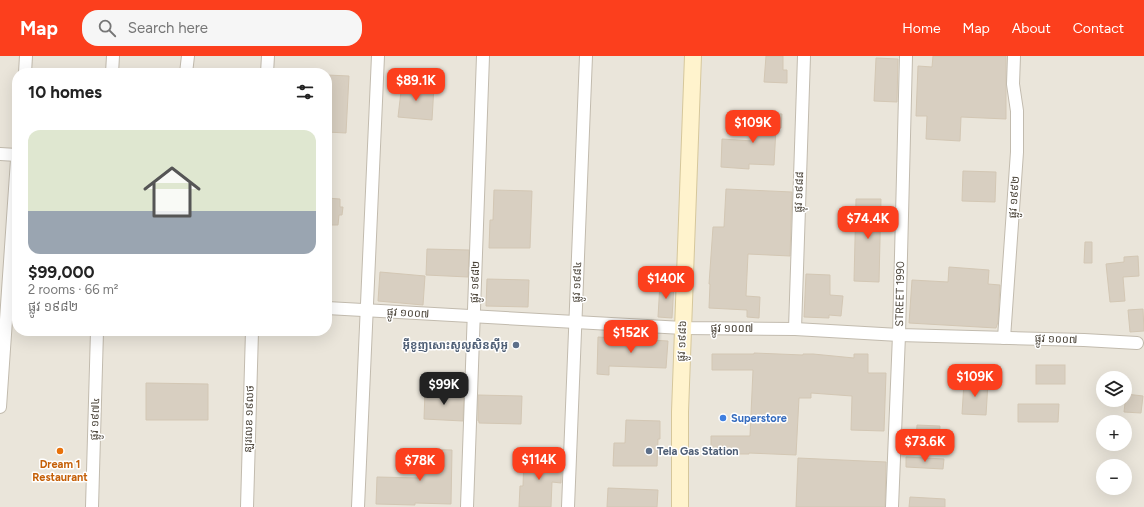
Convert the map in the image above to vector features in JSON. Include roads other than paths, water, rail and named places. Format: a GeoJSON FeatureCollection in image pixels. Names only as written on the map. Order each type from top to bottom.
{"type":"FeatureCollection","features":[{"type":"Feature","properties":{"kind":"main road","name":"ផ្លូវ ១៩៨៦"},"geometry":{"type":"LineString","coordinates":[[680,507],[680,412],[693,56]]}},
{"type":"Feature","properties":{"kind":"street"},"geometry":{"type":"LineString","coordinates":[[25,68],[26,56]]}},
{"type":"Feature","properties":{"kind":"street"},"geometry":{"type":"LineString","coordinates":[[112,68],[113,56]]}},
{"type":"Feature","properties":{"kind":"street"},"geometry":{"type":"LineString","coordinates":[[187,68],[188,56]]}},
{"type":"Feature","properties":{"kind":"street"},"geometry":{"type":"LineString","coordinates":[[267,68],[268,56]]}},
{"type":"Feature","properties":{"kind":"street"},"geometry":{"type":"LineString","coordinates":[[358,507],[378,56]]}},
{"type":"Feature","properties":{"kind":"street","name":"ផ្លូវ ១៩៨២"},"geometry":{"type":"LineString","coordinates":[[467,507],[483,56]]}},
{"type":"Feature","properties":{"kind":"street","name":"ផ្លូវ ១៩៨៤"},"geometry":{"type":"LineString","coordinates":[[568,507],[586,56]]}},
{"type":"Feature","properties":{"kind":"street","name":"ផ្លុវ ១៩៨៨"},"geometry":{"type":"LineString","coordinates":[[795,329],[804,56]]}},
{"type":"Feature","properties":{"kind":"street","name":"STREET 1990"},"geometry":{"type":"LineString","coordinates":[[892,507],[899,335],[906,56]]}},
{"type":"Feature","properties":{"kind":"street","name":"ផ្លូវ ១៩៩២"},"geometry":{"type":"LineString","coordinates":[[1004,338],[1017,152],[1017,111],[1013,84],[1014,56]]}},
{"type":"Feature","properties":{"kind":"street"},"geometry":{"type":"LineString","coordinates":[[0,154],[12,155]]}},
{"type":"Feature","properties":{"kind":"street"},"geometry":{"type":"LineString","coordinates":[[0,406],[12,229]]}},
{"type":"Feature","properties":{"kind":"street","name":"ផ្លូវ ១០០៧"},"geometry":{"type":"LineString","coordinates":[[332,308],[683,328],[795,329],[899,335],[1084,340],[1137,343]]}},
{"type":"Feature","properties":{"kind":"street","name":"ផ្លូវ ១៩៧៤"},"geometry":{"type":"LineString","coordinates":[[92,507],[97,336]]}},
{"type":"Feature","properties":{"kind":"street","name":"ន្ឡរលេខ ១៩លថ"},"geometry":{"type":"LineString","coordinates":[[247,507],[252,336]]}},
{"type":"Feature","properties":{"kind":"place","name":"អ៊ីខូញសោះសូលូសិនស៊ីអូ"},"geometry":{"type":"Point","coordinates":[516,345]}},
{"type":"Feature","properties":{"kind":"place","name":"Superstore"},"geometry":{"type":"Point","coordinates":[723,418]}},
{"type":"Feature","properties":{"kind":"place","name":"Dream 1 Restaurant"},"geometry":{"type":"Point","coordinates":[60,451]}},
{"type":"Feature","properties":{"kind":"place","name":"Tela Gas Station"},"geometry":{"type":"Point","coordinates":[649,451]}}]}
